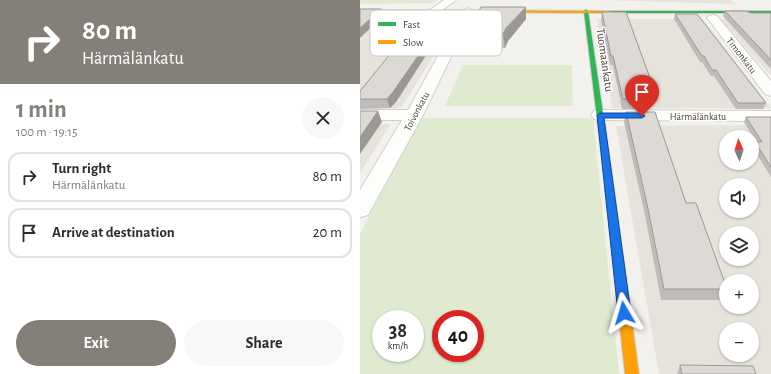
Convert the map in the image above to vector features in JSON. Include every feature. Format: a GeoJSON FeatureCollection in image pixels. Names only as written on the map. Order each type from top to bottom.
{"type":"FeatureCollection","features":[{"type":"Feature","properties":{"kind":"street"},"geometry":{"type":"LineString","coordinates":[[436,10],[451,0]]}},
{"type":"Feature","properties":{"kind":"street"},"geometry":{"type":"LineString","coordinates":[[502,11],[771,12]]}},
{"type":"Feature","properties":{"kind":"street","name":"Tuomaankatu"},"geometry":{"type":"LineString","coordinates":[[586,11],[632,374]]}},
{"type":"Feature","properties":{"kind":"street","name":"Timonkatu"},"geometry":{"type":"LineString","coordinates":[[713,18],[771,91]]}},
{"type":"Feature","properties":{"kind":"street","name":"Toivonkatu"},"geometry":{"type":"LineString","coordinates":[[360,209],[414,116],[445,56]]}},
{"type":"Feature","properties":{"kind":"street"},"geometry":{"type":"LineString","coordinates":[[360,115],[414,116]]}},
{"type":"Feature","properties":{"kind":"street","name":"Härmälänkatu"},"geometry":{"type":"LineString","coordinates":[[600,115],[771,116]]}},
{"type":"Feature","properties":{"kind":"shaded area"},"geometry":{"type":"Polygon","coordinates":[[[604,0],[730,0],[736,4],[604,0]]]}},
{"type":"Feature","properties":{"kind":"shaded area"},"geometry":{"type":"Polygon","coordinates":[[[360,19],[370,19],[370,56],[434,56],[401,108],[360,108],[360,19]]]}},
{"type":"Feature","properties":{"kind":"shaded area"},"geometry":{"type":"Polygon","coordinates":[[[597,19],[703,19],[771,108],[612,108],[597,19]]]}},
{"type":"Feature","properties":{"kind":"shaded area"},"geometry":{"type":"Polygon","coordinates":[[[721,19],[771,19],[771,76],[721,19]]]}},
{"type":"Feature","properties":{"kind":"shaded area"},"geometry":{"type":"Polygon","coordinates":[[[360,124],[391,124],[360,173],[360,124]]]}},
{"type":"Feature","properties":{"kind":"shaded area"},"geometry":{"type":"Polygon","coordinates":[[[771,125],[771,374],[659,374],[616,126],[771,125]]]}},
{"type":"Feature","properties":{"kind":"green space"},"geometry":{"type":"Polygon","coordinates":[[[361,0],[438,0],[433,3],[360,4],[361,0]]]}},
{"type":"Feature","properties":{"kind":"green space"},"geometry":{"type":"Polygon","coordinates":[[[463,65],[572,65],[573,106],[445,106],[463,65]]]}},
{"type":"Feature","properties":{"kind":"green space"},"geometry":{"type":"Polygon","coordinates":[[[420,118],[593,118],[619,374],[360,374],[360,234],[420,118]]]}},
{"type":"Feature","properties":{"kind":"building"},"geometry":{"type":"Polygon","coordinates":[[[481,7],[526,7],[506,28],[503,34],[502,10],[479,10],[481,7]]]}},
{"type":"Feature","properties":{"kind":"building"},"geometry":{"type":"Polygon","coordinates":[[[360,9],[381,9],[370,10],[370,19],[360,28],[360,9]]]}},
{"type":"Feature","properties":{"kind":"building"},"geometry":{"type":"Polygon","coordinates":[[[725,11],[771,13],[771,60],[725,11]]]}},
{"type":"Feature","properties":{"kind":"building"},"geometry":{"type":"Polygon","coordinates":[[[602,12],[626,12],[655,92],[648,92],[651,99],[623,99],[613,56],[611,56],[602,12]]]}},
{"type":"Feature","properties":{"kind":"building"},"geometry":{"type":"Polygon","coordinates":[[[675,14],[697,14],[766,103],[738,103],[716,70],[712,70],[704,56],[702,56],[675,14]]]}},
{"type":"Feature","properties":{"kind":"building"},"geometry":{"type":"Polygon","coordinates":[[[389,56],[418,56],[387,99],[360,99],[360,91],[389,56]]]}},
{"type":"Feature","properties":{"kind":"building"},"geometry":{"type":"Polygon","coordinates":[[[360,111],[378,111],[360,137],[360,111]]]}},
{"type":"Feature","properties":{"kind":"building"},"geometry":{"type":"Polygon","coordinates":[[[626,112],[655,112],[686,203],[696,203],[722,274],[719,274],[719,289],[664,289],[647,204],[626,112]]]}},
{"type":"Feature","properties":{"kind":"building"},"geometry":{"type":"Polygon","coordinates":[[[746,117],[771,117],[771,167],[759,148],[759,142],[762,142],[759,137],[759,130],[754,130],[746,117]]]}},
{"type":"Feature","properties":{"kind":"building"},"geometry":{"type":"Polygon","coordinates":[[[680,365],[753,366],[756,374],[682,374],[680,365]]]}},
{"type":"Feature","properties":{"kind":"traffic: fast"},"geometry":{"type":"LineString","coordinates":[[586,11],[607,168]]}},
{"type":"Feature","properties":{"kind":"traffic: fast"},"geometry":{"type":"LineString","coordinates":[[609,12],[771,12]]}},
{"type":"Feature","properties":{"kind":"traffic: slow"},"geometry":{"type":"LineString","coordinates":[[360,11],[370,11]]}},
{"type":"Feature","properties":{"kind":"traffic: slow"},"geometry":{"type":"LineString","coordinates":[[502,12],[609,12]]}},
{"type":"Feature","properties":{"kind":"traffic: slow"},"geometry":{"type":"LineString","coordinates":[[607,168],[632,374]]}},
{"type":"Feature","properties":{"kind":"route"},"geometry":{"type":"LineString","coordinates":[[624,313],[600,115],[642,116]]}}]}
